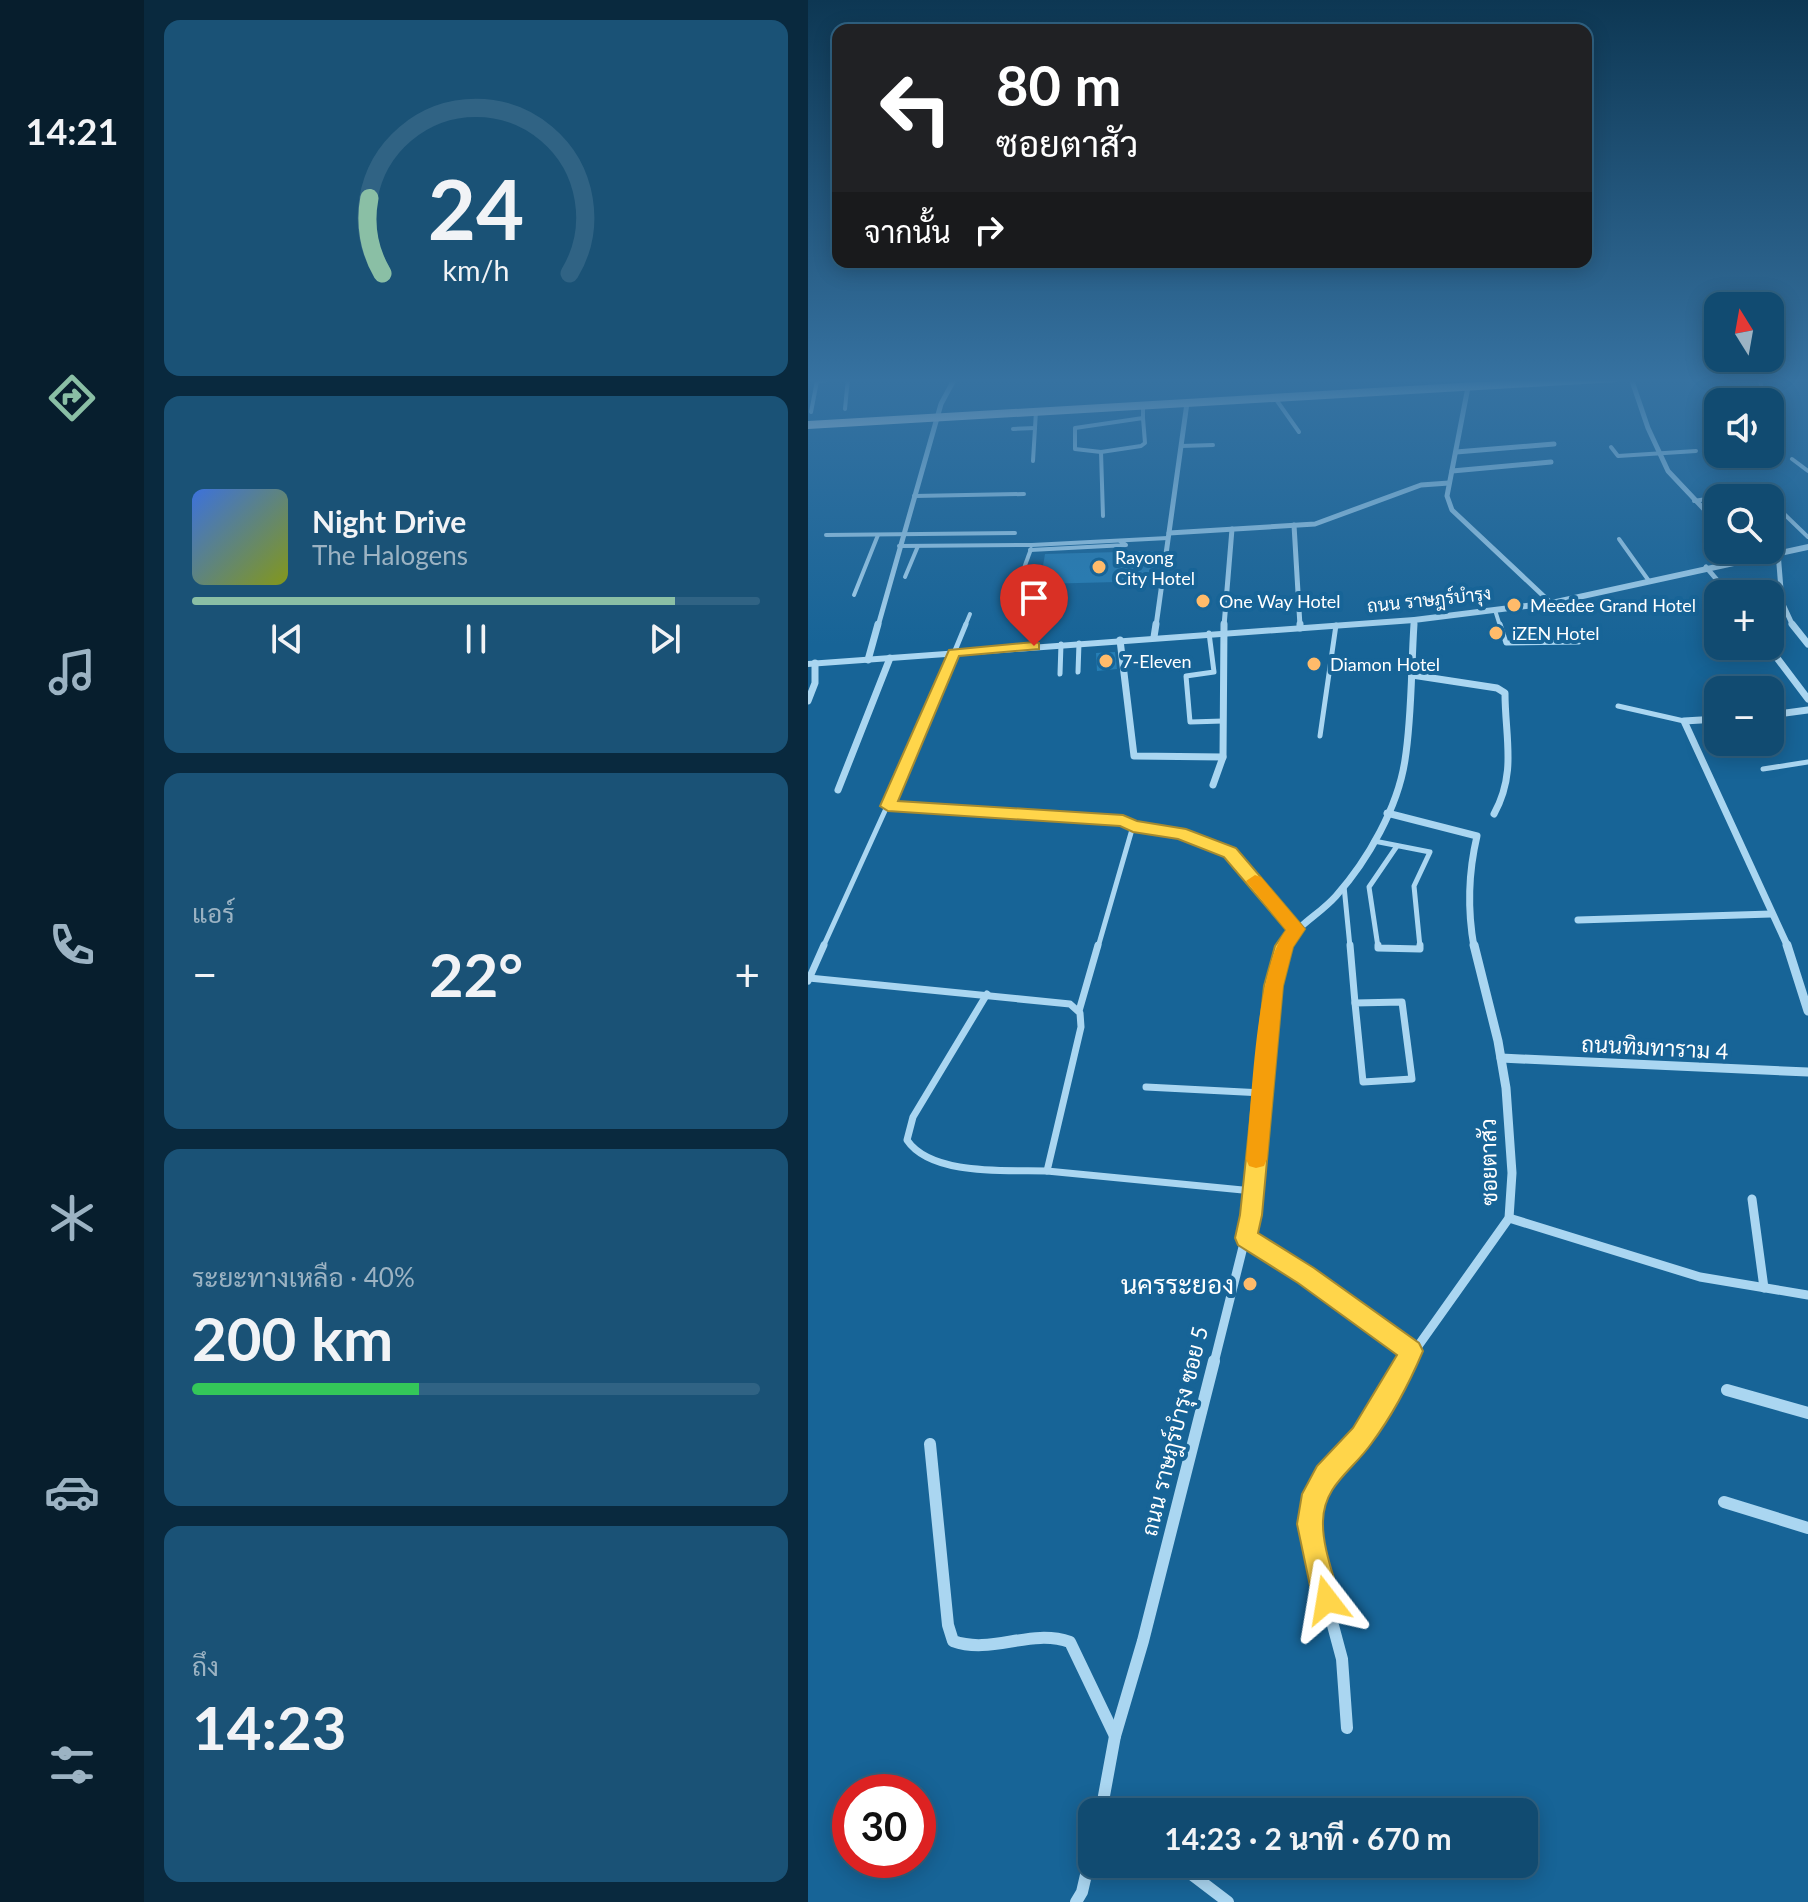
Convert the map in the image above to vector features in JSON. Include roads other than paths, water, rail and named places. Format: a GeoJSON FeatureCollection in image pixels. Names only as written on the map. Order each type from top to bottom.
{"type":"FeatureCollection","features":[{"type":"Feature","properties":{"kind":"street"},"geometry":{"type":"LineString","coordinates":[[868,660],[922,467]]}},
{"type":"Feature","properties":{"kind":"street"},"geometry":{"type":"LineString","coordinates":[[1154,637],[1178,467]]}},
{"type":"Feature","properties":{"kind":"street"},"geometry":{"type":"LineString","coordinates":[[1453,467],[1447,496],[1452,510],[1551,603]]}},
{"type":"Feature","properties":{"kind":"street"},"geometry":{"type":"LineString","coordinates":[[1452,471],[1499,467]]}},
{"type":"Feature","properties":{"kind":"street"},"geometry":{"type":"LineString","coordinates":[[1666,467],[1704,511]]}},
{"type":"Feature","properties":{"kind":"street"},"geometry":{"type":"LineString","coordinates":[[1168,536],[1315,524],[1421,485],[1449,483]]}},
{"type":"Feature","properties":{"kind":"street"},"geometry":{"type":"LineString","coordinates":[[1294,525],[1300,628]]}},
{"type":"Feature","properties":{"kind":"street"},"geometry":{"type":"LineString","coordinates":[[1213,785],[1223,757],[1223,633],[1232,529]]}},
{"type":"Feature","properties":{"kind":"street","name":"ถนน ราษฎร์บำรุง"},"geometry":{"type":"LineString","coordinates":[[1784,551],[1808,547]]}},
{"type":"Feature","properties":{"kind":"street","name":"ถนน ราษฎร์บำรุง"},"geometry":{"type":"LineString","coordinates":[[812,664],[1414,620],[1551,603],[1716,564]]}},
{"type":"Feature","properties":{"kind":"street"},"geometry":{"type":"LineString","coordinates":[[1779,564],[1782,610],[1807,643]]}},
{"type":"Feature","properties":{"kind":"street"},"geometry":{"type":"LineString","coordinates":[[1706,567],[1717,580]]}},
{"type":"Feature","properties":{"kind":"street","name":"ถนน ราษฎร์บำรุง ซอย 5"},"geometry":{"type":"LineString","coordinates":[[1106,1798],[1115,1736],[1143,1641],[1246,1238],[1274,986],[1284,946],[1298,927],[1344,886],[1374,841],[1387,813],[1405,761],[1414,620]]}},
{"type":"Feature","properties":{"kind":"street"},"geometry":{"type":"LineString","coordinates":[[1120,640],[1134,756],[1223,757]]}},
{"type":"Feature","properties":{"kind":"street"},"geometry":{"type":"LineString","coordinates":[[899,780],[954,653]]}},
{"type":"Feature","properties":{"kind":"street"},"geometry":{"type":"LineString","coordinates":[[838,790],[890,658]]}},
{"type":"Feature","properties":{"kind":"street"},"geometry":{"type":"LineString","coordinates":[[1779,660],[1808,699]]}},
{"type":"Feature","properties":{"kind":"street"},"geometry":{"type":"LineString","coordinates":[[808,701],[815,683],[812,664]]}},
{"type":"Feature","properties":{"kind":"street"},"geometry":{"type":"LineString","coordinates":[[1412,675],[1497,688],[1505,693],[1505,731],[1511,754],[1501,801],[1494,814]]}},
{"type":"Feature","properties":{"kind":"street"},"geometry":{"type":"LineString","coordinates":[[1784,713],[1808,710]]}},
{"type":"Feature","properties":{"kind":"street"},"geometry":{"type":"LineString","coordinates":[[1704,720],[1684,721],[1793,958],[1808,1011]]}},
{"type":"Feature","properties":{"kind":"street","name":"ซอยตาสัว"},"geometry":{"type":"LineString","coordinates":[[1347,1728],[1341,1650],[1311,1534],[1314,1494],[1325,1475],[1362,1437],[1393,1388],[1411,1351],[1423,1340],[1509,1218],[1512,1207],[1501,1058],[1470,937],[1469,880],[1477,836],[1387,813]]}},
{"type":"Feature","properties":{"kind":"street"},"geometry":{"type":"LineString","coordinates":[[1578,920],[1771,914]]}},
{"type":"Feature","properties":{"kind":"street","name":"ถนนทิมทาราม 4"},"geometry":{"type":"LineString","coordinates":[[1501,1058],[1808,1072]]}},
{"type":"Feature","properties":{"kind":"street"},"geometry":{"type":"LineString","coordinates":[[1752,1199],[1764,1288]]}},
{"type":"Feature","properties":{"kind":"street"},"geometry":{"type":"LineString","coordinates":[[1509,1218],[1700,1277],[1808,1295]]}},
{"type":"Feature","properties":{"kind":"street"},"geometry":{"type":"LineString","coordinates":[[1246,1238],[1306,1276],[1411,1351]]}},
{"type":"Feature","properties":{"kind":"street"},"geometry":{"type":"LineString","coordinates":[[1727,1390],[1808,1413]]}},
{"type":"Feature","properties":{"kind":"street"},"geometry":{"type":"LineString","coordinates":[[930,1444],[948,1625],[953,1641],[967,1649],[1055,1634],[1070,1642],[1115,1736]]}},
{"type":"Feature","properties":{"kind":"street"},"geometry":{"type":"LineString","coordinates":[[1724,1502],[1808,1528]]}},
{"type":"Feature","properties":{"kind":"street"},"geometry":{"type":"LineString","coordinates":[[1196,1878],[1228,1902]]}},
{"type":"Feature","properties":{"kind":"lane"},"geometry":{"type":"LineString","coordinates":[[1101,467],[1103,516]]}},
{"type":"Feature","properties":{"kind":"lane"},"geometry":{"type":"LineString","coordinates":[[914,496],[1024,494]]}},
{"type":"Feature","properties":{"kind":"lane"},"geometry":{"type":"LineString","coordinates":[[1694,501],[1704,499]]}},
{"type":"Feature","properties":{"kind":"lane"},"geometry":{"type":"LineString","coordinates":[[1784,514],[1808,537]]}},
{"type":"Feature","properties":{"kind":"lane"},"geometry":{"type":"LineString","coordinates":[[826,535],[1015,533]]}},
{"type":"Feature","properties":{"kind":"lane"},"geometry":{"type":"LineString","coordinates":[[854,595],[878,535]]}},
{"type":"Feature","properties":{"kind":"lane"},"geometry":{"type":"LineString","coordinates":[[899,546],[1031,548],[1126,545],[1120,541],[1168,536]]}},
{"type":"Feature","properties":{"kind":"lane"},"geometry":{"type":"LineString","coordinates":[[1619,539],[1649,581]]}},
{"type":"Feature","properties":{"kind":"lane"},"geometry":{"type":"LineString","coordinates":[[905,577],[918,546]]}},
{"type":"Feature","properties":{"kind":"lane"},"geometry":{"type":"LineString","coordinates":[[1020,579],[1031,548]]}},
{"type":"Feature","properties":{"kind":"lane"},"geometry":{"type":"LineString","coordinates":[[1495,610],[1506,643],[1579,642]]}},
{"type":"Feature","properties":{"kind":"lane"},"geometry":{"type":"LineString","coordinates":[[954,653],[970,614]]}},
{"type":"Feature","properties":{"kind":"lane"},"geometry":{"type":"LineString","coordinates":[[1320,736],[1336,625]]}},
{"type":"Feature","properties":{"kind":"lane"},"geometry":{"type":"LineString","coordinates":[[1209,633],[1214,672],[1186,676],[1190,722],[1223,721]]}},
{"type":"Feature","properties":{"kind":"lane"},"geometry":{"type":"LineString","coordinates":[[1078,672],[1079,643]]}},
{"type":"Feature","properties":{"kind":"lane"},"geometry":{"type":"LineString","coordinates":[[1060,674],[1061,644]]}},
{"type":"Feature","properties":{"kind":"lane"},"geometry":{"type":"LineString","coordinates":[[1618,706],[1684,721]]}},
{"type":"Feature","properties":{"kind":"lane"},"geometry":{"type":"LineString","coordinates":[[1763,769],[1808,762]]}},
{"type":"Feature","properties":{"kind":"lane"},"geometry":{"type":"LineString","coordinates":[[899,780],[809,979],[1057,1001],[1070,1004],[1079,1011]]}},
{"type":"Feature","properties":{"kind":"lane"},"geometry":{"type":"LineString","coordinates":[[888,806],[1123,820],[1133,826],[1181,833],[1230,852],[1298,927]]}},
{"type":"Feature","properties":{"kind":"lane"},"geometry":{"type":"LineString","coordinates":[[1047,1171],[1081,1027],[1079,1011],[1133,826]]}},
{"type":"Feature","properties":{"kind":"lane"},"geometry":{"type":"LineString","coordinates":[[1374,841],[1430,852],[1414,886],[1420,949],[1378,948],[1369,887],[1397,846]]}},
{"type":"Feature","properties":{"kind":"lane"},"geometry":{"type":"LineString","coordinates":[[1344,886],[1355,1003],[1363,1082],[1412,1079],[1402,1002],[1355,1003]]}},
{"type":"Feature","properties":{"kind":"lane"},"geometry":{"type":"LineString","coordinates":[[987,994],[906,1132],[908,1143],[915,1153],[937,1163],[1253,1191]]}},
{"type":"Feature","properties":{"kind":"lane"},"geometry":{"type":"LineString","coordinates":[[1146,1087],[1263,1093]]}},
{"type":"Feature","properties":{"kind":"place","name":"Rayong City Hotel"},"geometry":{"type":"Point","coordinates":[1099,567]}},
{"type":"Feature","properties":{"kind":"place","name":"One Way Hotel"},"geometry":{"type":"Point","coordinates":[1203,601]}},
{"type":"Feature","properties":{"kind":"place","name":"Meedee Grand Hotel"},"geometry":{"type":"Point","coordinates":[1514,605]}},
{"type":"Feature","properties":{"kind":"place","name":"iZEN Hotel"},"geometry":{"type":"Point","coordinates":[1496,633]}},
{"type":"Feature","properties":{"kind":"place","name":"7-Eleven"},"geometry":{"type":"Point","coordinates":[1106,661]}},
{"type":"Feature","properties":{"kind":"place","name":"Diamon Hotel"},"geometry":{"type":"Point","coordinates":[1314,664]}},
{"type":"Feature","properties":{"kind":"place","name":"นครระยอง"},"geometry":{"type":"Point","coordinates":[1250,1284]}}]}
